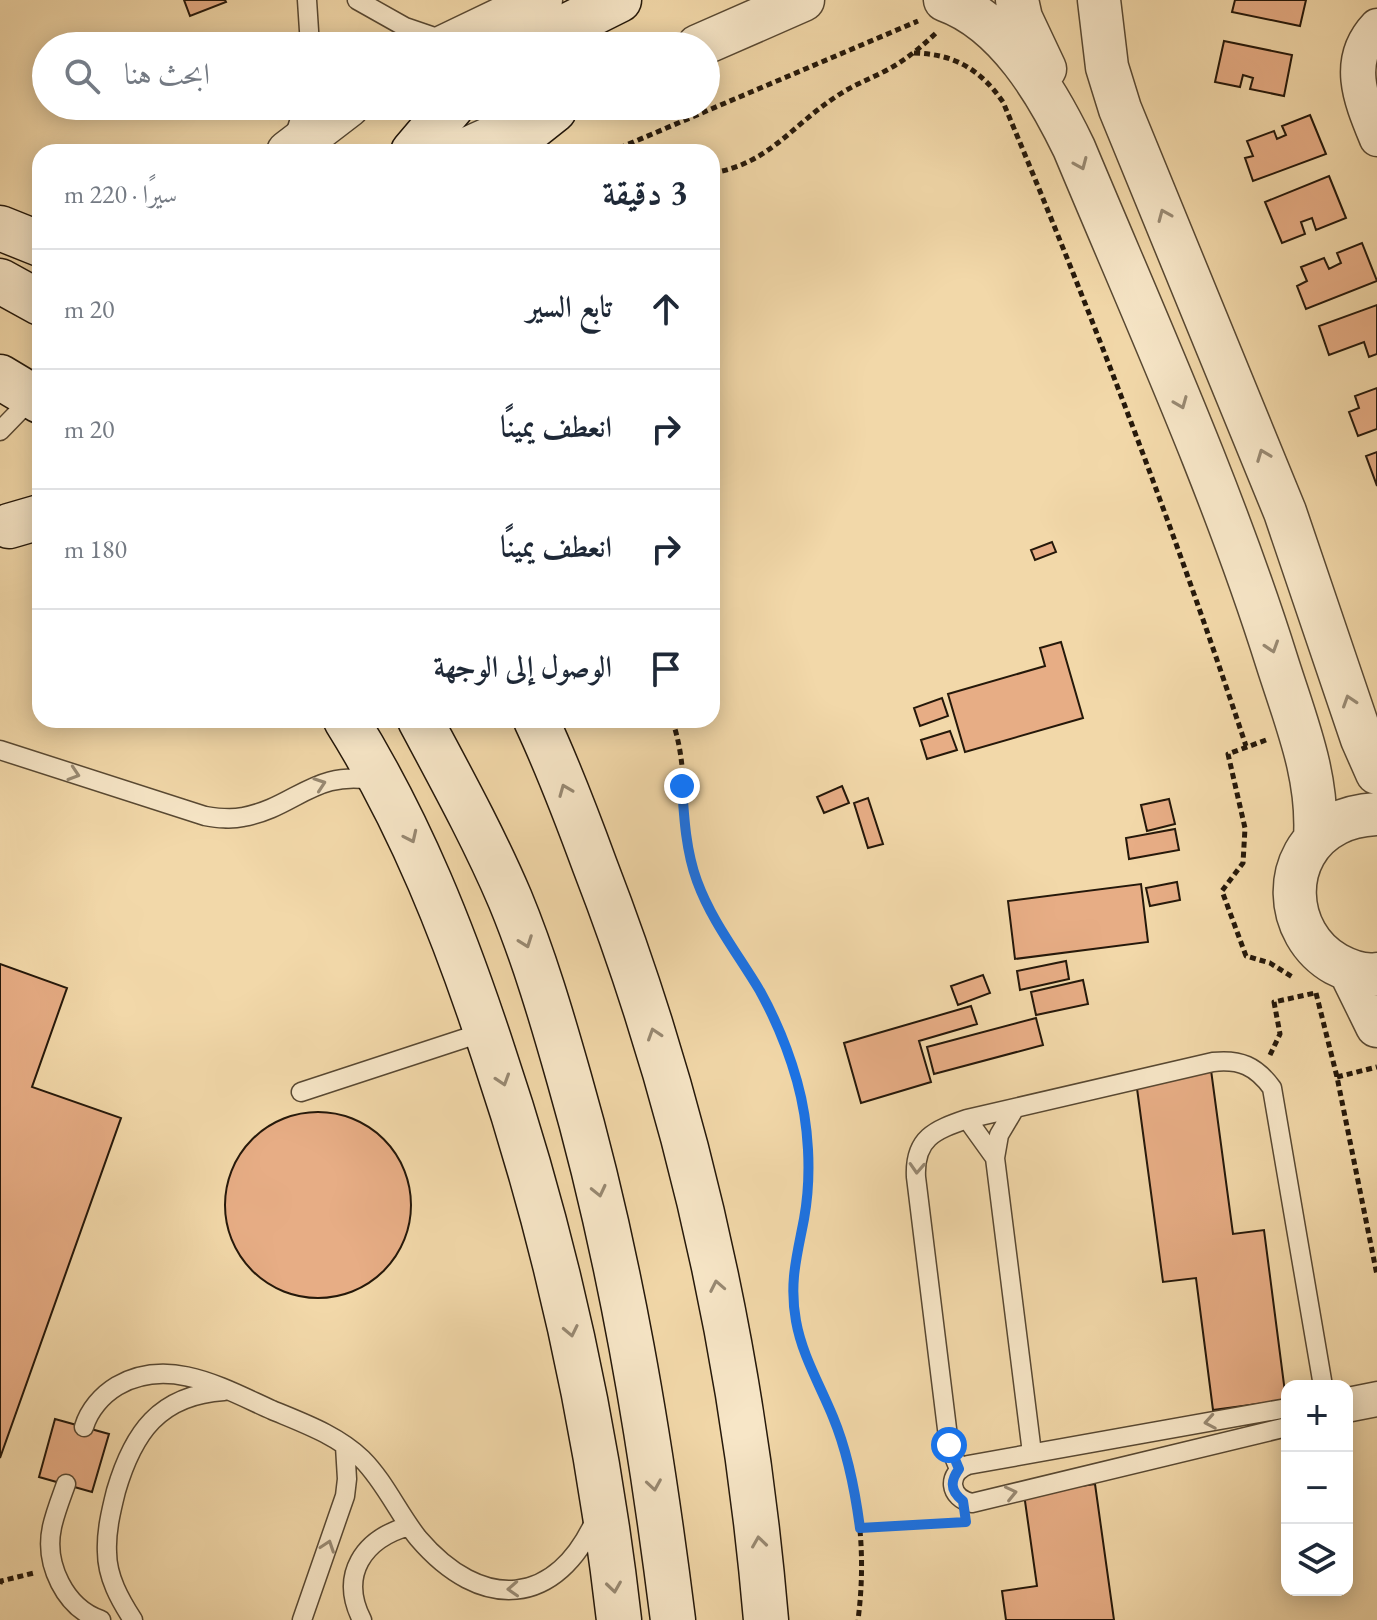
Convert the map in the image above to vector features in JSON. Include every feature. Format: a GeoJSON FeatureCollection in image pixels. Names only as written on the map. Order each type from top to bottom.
{"type":"FeatureCollection","features":[{"type":"Feature","properties":{"kind":"main road"},"geometry":{"type":"LineString","coordinates":[[555,32],[619,0]]}},
{"type":"Feature","properties":{"kind":"main road"},"geometry":{"type":"LineString","coordinates":[[420,144],[440,120]]}},
{"type":"Feature","properties":{"kind":"main road"},"geometry":{"type":"LineString","coordinates":[[511,144],[542,120]]}},
{"type":"Feature","properties":{"kind":"main road"},"geometry":{"type":"LineString","coordinates":[[0,219],[32,221]]}},
{"type":"Feature","properties":{"kind":"main road"},"geometry":{"type":"LineString","coordinates":[[0,228],[32,241]]}},
{"type":"Feature","properties":{"kind":"main road"},"geometry":{"type":"LineString","coordinates":[[0,281],[32,299]]}},
{"type":"Feature","properties":{"kind":"main road"},"geometry":{"type":"LineString","coordinates":[[351,728],[396,806],[439,900],[522,1137],[570,1324],[603,1503],[619,1620]]}},
{"type":"Feature","properties":{"kind":"main road"},"geometry":{"type":"LineString","coordinates":[[424,728],[510,899]]}},
{"type":"Feature","properties":{"kind":"main road"},"geometry":{"type":"LineString","coordinates":[[450,728],[476,792],[536,970],[583,1128],[615,1260],[642,1408],[673,1620]]}},
{"type":"Feature","properties":{"kind":"main road"},"geometry":{"type":"LineString","coordinates":[[539,728],[617,923],[670,1086],[695,1176],[741,1412],[761,1557],[766,1620]]}},
{"type":"Feature","properties":{"kind":"street"},"geometry":{"type":"LineString","coordinates":[[473,32],[541,0]]}},
{"type":"Feature","properties":{"kind":"street"},"geometry":{"type":"LineString","coordinates":[[720,36],[803,0]]}},
{"type":"Feature","properties":{"kind":"street"},"geometry":{"type":"LineString","coordinates":[[1017,0],[1021,18],[1051,83],[1059,117]]}},
{"type":"Feature","properties":{"kind":"street"},"geometry":{"type":"LineString","coordinates":[[1077,0],[1087,33],[1107,67],[1131,136],[1248,414],[1285,512],[1362,739],[1377,773]]}},
{"type":"Feature","properties":{"kind":"street"},"geometry":{"type":"LineString","coordinates":[[1099,0],[1107,67]]}},
{"type":"Feature","properties":{"kind":"street"},"geometry":{"type":"LineString","coordinates":[[951,2],[980,20],[1002,40],[1037,83],[1059,117],[1235,538],[1307,757],[1314,785],[1315,839]]}},
{"type":"Feature","properties":{"kind":"street"},"geometry":{"type":"LineString","coordinates":[[1377,26],[1368,35],[1358,58],[1357,83],[1377,139]]}},
{"type":"Feature","properties":{"kind":"street"},"geometry":{"type":"LineString","coordinates":[[297,144],[329,120]]}},
{"type":"Feature","properties":{"kind":"street"},"geometry":{"type":"LineString","coordinates":[[478,144],[531,120]]}},
{"type":"Feature","properties":{"kind":"street"},"geometry":{"type":"LineString","coordinates":[[1377,814],[1356,816],[1334,824],[1315,839],[1298,867],[1293,899],[1302,930],[1322,956],[1348,979],[1377,1026]]}},
{"type":"Feature","properties":{"kind":"lane"},"geometry":{"type":"LineString","coordinates":[[307,0],[309,32]]}},
{"type":"Feature","properties":{"kind":"lane"},"geometry":{"type":"LineString","coordinates":[[357,0],[418,32]]}},
{"type":"Feature","properties":{"kind":"lane"},"geometry":{"type":"LineString","coordinates":[[291,144],[299,120]]}},
{"type":"Feature","properties":{"kind":"lane"},"geometry":{"type":"LineString","coordinates":[[0,431],[28,391]]}},
{"type":"Feature","properties":{"kind":"lane"},"geometry":{"type":"LineString","coordinates":[[0,750],[205,816],[222,818],[257,814],[330,779],[356,777],[382,782]]}},
{"type":"Feature","properties":{"kind":"lane"},"geometry":{"type":"LineString","coordinates":[[301,1092],[487,1031]]}},
{"type":"Feature","properties":{"kind":"lane"},"geometry":{"type":"LineString","coordinates":[[959,1469],[949,1445],[915,1162],[929,1136],[941,1128],[967,1119],[1221,1061],[1247,1064],[1262,1074],[1272,1088],[1276,1105],[1322,1380]]}},
{"type":"Feature","properties":{"kind":"lane"},"geometry":{"type":"LineString","coordinates":[[1015,1108],[999,1135],[995,1158],[1032,1453]]}},
{"type":"Feature","properties":{"kind":"lane"},"geometry":{"type":"LineString","coordinates":[[967,1119],[995,1158]]}},
{"type":"Feature","properties":{"kind":"lane"},"geometry":{"type":"LineString","coordinates":[[84,1427],[98,1402],[112,1389],[148,1373],[168,1372],[188,1376],[230,1391],[326,1434],[345,1446],[377,1477],[409,1526],[442,1561],[490,1589],[512,1591],[535,1587],[553,1576],[583,1544],[603,1503]]}},
{"type":"Feature","properties":{"kind":"lane"},"geometry":{"type":"LineString","coordinates":[[133,1620],[111,1576],[107,1553],[111,1511],[122,1471],[139,1434],[157,1415],[179,1401],[204,1392],[230,1391]]}},
{"type":"Feature","properties":{"kind":"lane"},"geometry":{"type":"LineString","coordinates":[[1353,1396],[1377,1391]]}},
{"type":"Feature","properties":{"kind":"lane"},"geometry":{"type":"LineString","coordinates":[[1353,1412],[1377,1407]]}},
{"type":"Feature","properties":{"kind":"lane"},"geometry":{"type":"LineString","coordinates":[[1281,1409],[959,1469],[953,1476],[952,1486],[955,1495],[972,1503],[1281,1428]]}},
{"type":"Feature","properties":{"kind":"lane"},"geometry":{"type":"LineString","coordinates":[[302,1620],[345,1496],[345,1446]]}},
{"type":"Feature","properties":{"kind":"lane"},"geometry":{"type":"LineString","coordinates":[[66,1484],[52,1528],[51,1549],[55,1569],[63,1588],[75,1604],[101,1620]]}},
{"type":"Feature","properties":{"kind":"lane"},"geometry":{"type":"LineString","coordinates":[[362,1620],[354,1601],[356,1567],[364,1552],[377,1539],[409,1526]]}},
{"type":"Feature","properties":{"kind":"path"},"geometry":{"type":"LineString","coordinates":[[720,172],[756,159],[837,96],[914,53],[938,31],[951,2]]}},
{"type":"Feature","properties":{"kind":"path"},"geometry":{"type":"LineString","coordinates":[[720,104],[951,2]]}},
{"type":"Feature","properties":{"kind":"path"},"geometry":{"type":"LineString","coordinates":[[914,53],[946,56],[975,70],[991,84],[1003,102],[1142,449],[1246,746],[1228,754],[1245,828],[1243,863],[1222,891],[1246,956],[1348,979]]}},
{"type":"Feature","properties":{"kind":"path"},"geometry":{"type":"LineString","coordinates":[[628,144],[684,120]]}},
{"type":"Feature","properties":{"kind":"path"},"geometry":{"type":"LineString","coordinates":[[674,728],[681,758],[684,817],[697,879],[722,934],[776,1021],[798,1085],[808,1152],[804,1220],[795,1252],[793,1286],[796,1320],[804,1353],[846,1453],[860,1528],[862,1566],[858,1620]]}},
{"type":"Feature","properties":{"kind":"path"},"geometry":{"type":"LineString","coordinates":[[1262,1074],[1280,1034],[1274,1002],[1348,979]]}},
{"type":"Feature","properties":{"kind":"path"},"geometry":{"type":"LineString","coordinates":[[1348,979],[1337,1077],[1377,1275]]}},
{"type":"Feature","properties":{"kind":"path"},"geometry":{"type":"LineString","coordinates":[[1337,1077],[1377,1067]]}},
{"type":"Feature","properties":{"kind":"path"},"geometry":{"type":"LineString","coordinates":[[860,1528],[966,1522],[963,1501]]}},
{"type":"Feature","properties":{"kind":"path"},"geometry":{"type":"LineString","coordinates":[[0,1584],[1,1581],[55,1569]]}},
{"type":"Feature","properties":{"kind":"building"},"geometry":{"type":"Polygon","coordinates":[[[184,0],[225,0],[226,2],[190,16],[184,0]]]}},
{"type":"Feature","properties":{"kind":"building"},"geometry":{"type":"Polygon","coordinates":[[[1235,0],[1306,0],[1300,26],[1232,12],[1235,0]]]}},
{"type":"Feature","properties":{"kind":"building"},"geometry":{"type":"Polygon","coordinates":[[[1224,41],[1292,55],[1284,96],[1250,89],[1253,78],[1243,75],[1240,87],[1215,82],[1224,41]]]}},
{"type":"Feature","properties":{"kind":"building"},"geometry":{"type":"Polygon","coordinates":[[[1310,115],[1326,154],[1253,181],[1245,158],[1253,156],[1247,141],[1274,131],[1277,139],[1286,135],[1282,126],[1310,115]]]}},
{"type":"Feature","properties":{"kind":"building"},"geometry":{"type":"Polygon","coordinates":[[[1329,176],[1346,218],[1316,230],[1312,218],[1301,222],[1305,234],[1282,243],[1265,202],[1329,176]]]}},
{"type":"Feature","properties":{"kind":"building"},"geometry":{"type":"Polygon","coordinates":[[[1362,243],[1377,281],[1306,309],[1297,286],[1307,281],[1301,267],[1324,258],[1329,269],[1341,263],[1337,253],[1362,243]]]}},
{"type":"Feature","properties":{"kind":"building"},"geometry":{"type":"Polygon","coordinates":[[[1377,305],[1377,354],[1369,357],[1364,342],[1329,355],[1319,326],[1377,305]]]}},
{"type":"Feature","properties":{"kind":"building"},"geometry":{"type":"Polygon","coordinates":[[[1377,388],[1377,429],[1358,436],[1349,412],[1359,408],[1355,396],[1377,388]]]}},
{"type":"Feature","properties":{"kind":"building"},"geometry":{"type":"Polygon","coordinates":[[[1377,452],[1377,486],[1366,456],[1377,452]]]}},
{"type":"Feature","properties":{"kind":"building"},"geometry":{"type":"Polygon","coordinates":[[[1052,542],[1056,552],[1035,560],[1031,550],[1052,542]]]}},
{"type":"Feature","properties":{"kind":"building"},"geometry":{"type":"Polygon","coordinates":[[[1061,642],[1083,718],[965,752],[948,694],[1045,666],[1040,648],[1061,642]]]}},
{"type":"Feature","properties":{"kind":"building"},"geometry":{"type":"Polygon","coordinates":[[[942,698],[948,716],[920,726],[914,708],[942,698]]]}},
{"type":"Feature","properties":{"kind":"building"},"geometry":{"type":"Polygon","coordinates":[[[950,731],[957,750],[927,759],[921,740],[950,731]]]}},
{"type":"Feature","properties":{"kind":"building"},"geometry":{"type":"Polygon","coordinates":[[[842,786],[849,803],[824,813],[817,797],[842,786]]]}},
{"type":"Feature","properties":{"kind":"building"},"geometry":{"type":"Polygon","coordinates":[[[868,798],[883,844],[868,848],[854,803],[868,798]]]}},
{"type":"Feature","properties":{"kind":"building"},"geometry":{"type":"Polygon","coordinates":[[[1169,799],[1175,824],[1147,831],[1141,805],[1169,799]]]}},
{"type":"Feature","properties":{"kind":"building"},"geometry":{"type":"Polygon","coordinates":[[[1175,829],[1179,850],[1129,859],[1126,838],[1175,829]]]}},
{"type":"Feature","properties":{"kind":"building"},"geometry":{"type":"Polygon","coordinates":[[[1177,882],[1180,900],[1150,906],[1146,888],[1177,882]]]}},
{"type":"Feature","properties":{"kind":"building"},"geometry":{"type":"Polygon","coordinates":[[[1141,884],[1148,942],[1015,959],[1008,901],[1141,884]]]}},
{"type":"Feature","properties":{"kind":"building"},"geometry":{"type":"Polygon","coordinates":[[[1066,961],[1069,979],[1020,990],[1017,971],[1066,961]]]}},
{"type":"Feature","properties":{"kind":"building"},"geometry":{"type":"Polygon","coordinates":[[[0,964],[67,988],[32,1087],[121,1118],[0,1458],[0,964]]]}},
{"type":"Feature","properties":{"kind":"building"},"geometry":{"type":"Polygon","coordinates":[[[983,975],[990,993],[958,1005],[951,986],[983,975]]]}},
{"type":"Feature","properties":{"kind":"building"},"geometry":{"type":"Polygon","coordinates":[[[1083,980],[1088,1004],[1036,1015],[1031,992],[1083,980]]]}},
{"type":"Feature","properties":{"kind":"building"},"geometry":{"type":"Polygon","coordinates":[[[971,1006],[977,1024],[919,1041],[931,1082],[861,1103],[844,1043],[971,1006]]]}},
{"type":"Feature","properties":{"kind":"building"},"geometry":{"type":"Polygon","coordinates":[[[1036,1018],[1043,1045],[934,1074],[927,1047],[1036,1018]]]}},
{"type":"Feature","properties":{"kind":"building"},"geometry":{"type":"Polygon","coordinates":[[[1211,1070],[1233,1234],[1264,1230],[1283,1380],[1281,1401],[1213,1410],[1196,1278],[1163,1282],[1136,1081],[1211,1070]]]}},
{"type":"Feature","properties":{"kind":"building"},"geometry":{"type":"Polygon","coordinates":[[[318,1112],[354,1119],[384,1139],[404,1169],[411,1205],[404,1241],[384,1271],[354,1291],[318,1298],[282,1291],[252,1271],[232,1241],[225,1205],[232,1169],[252,1139],[282,1119],[318,1112]]]}},
{"type":"Feature","properties":{"kind":"building"},"geometry":{"type":"Polygon","coordinates":[[[55,1419],[109,1434],[92,1492],[39,1477],[55,1419]]]}},
{"type":"Feature","properties":{"kind":"building"},"geometry":{"type":"Polygon","coordinates":[[[1095,1484],[1114,1620],[1006,1620],[1002,1591],[1037,1586],[1024,1494],[1095,1484]]]}},
{"type":"Feature","properties":{"kind":"route"},"geometry":{"type":"LineString","coordinates":[[682,786],[689,849],[697,879],[722,934],[776,1021],[798,1085],[808,1152],[804,1220],[795,1252],[793,1286],[796,1320],[804,1353],[846,1453],[860,1528],[966,1522],[963,1501],[955,1495],[952,1486],[953,1476],[959,1469],[949,1445]]}}]}
